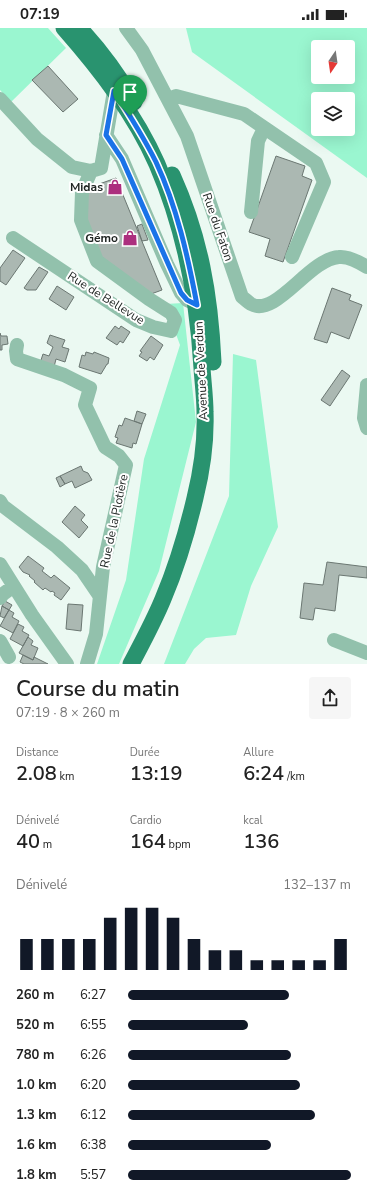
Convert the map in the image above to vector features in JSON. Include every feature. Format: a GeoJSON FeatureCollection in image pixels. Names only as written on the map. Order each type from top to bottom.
{"type":"FeatureCollection","features":[{"type":"Feature","properties":{"kind":"main road","name":"Avenue de Verdun"},"geometry":{"type":"LineString","coordinates":[[64,28],[90,57],[114,91],[130,116],[156,163],[172,203],[182,235],[197,305],[205,413],[203,454],[196,496],[184,538],[163,600],[131,664]]}},
{"type":"Feature","properties":{"kind":"main road","name":"Avenue de Verdun"},"geometry":{"type":"LineString","coordinates":[[80,28],[98,48],[136,104],[165,159],[183,198],[204,268],[212,328],[216,412],[213,454],[205,498],[195,541],[183,578],[143,664]]}},
{"type":"Feature","properties":{"kind":"street","name":"Rue du Faton"},"geometry":{"type":"LineString","coordinates":[[126,28],[142,50],[187,136],[242,297],[252,305],[264,306],[276,301],[324,260],[339,256],[351,258],[367,267]]}},
{"type":"Feature","properties":{"kind":"street","name":"Rue de Bellevue"},"geometry":{"type":"LineString","coordinates":[[13,238],[136,320],[153,327],[171,331],[175,320],[171,313],[148,300],[97,261],[80,220],[82,192],[91,171],[101,168],[114,91]]}},
{"type":"Feature","properties":{"kind":"street"},"geometry":{"type":"LineString","coordinates":[[168,99],[176,96],[244,114],[316,163],[324,182],[292,256]]}},
{"type":"Feature","properties":{"kind":"street"},"geometry":{"type":"LineString","coordinates":[[0,99],[37,139],[72,167],[91,171]]}},
{"type":"Feature","properties":{"kind":"street"},"geometry":{"type":"LineString","coordinates":[[251,212],[258,141],[264,128]]}},
{"type":"Feature","properties":{"kind":"street"},"geometry":{"type":"LineString","coordinates":[[106,135],[122,159],[181,293],[187,300],[197,305]]}},
{"type":"Feature","properties":{"kind":"street","name":"Rue de la Plotière"},"geometry":{"type":"LineString","coordinates":[[17,345],[17,359],[64,374],[90,388],[85,406],[105,447],[119,456],[126,465],[103,567],[96,634],[87,664]]}},
{"type":"Feature","properties":{"kind":"street"},"geometry":{"type":"LineString","coordinates":[[367,385],[364,418],[367,428]]}},
{"type":"Feature","properties":{"kind":"street"},"geometry":{"type":"LineString","coordinates":[[0,501],[3,506],[57,548],[82,570],[99,595]]}},
{"type":"Feature","properties":{"kind":"street"},"geometry":{"type":"LineString","coordinates":[[0,564],[32,615],[67,664]]}},
{"type":"Feature","properties":{"kind":"street"},"geometry":{"type":"LineString","coordinates":[[0,598],[14,586]]}},
{"type":"Feature","properties":{"kind":"street"},"geometry":{"type":"LineString","coordinates":[[334,640],[367,653]]}},
{"type":"Feature","properties":{"kind":"street"},"geometry":{"type":"LineString","coordinates":[[0,641],[9,656]]}},
{"type":"Feature","properties":{"kind":"green space"},"geometry":{"type":"Polygon","coordinates":[[[0,28],[48,28],[66,48],[11,102],[0,90],[0,28]]]}},
{"type":"Feature","properties":{"kind":"green space"},"geometry":{"type":"Polygon","coordinates":[[[186,28],[367,28],[367,178],[192,52],[186,28]]]}},
{"type":"Feature","properties":{"kind":"green space"},"geometry":{"type":"Polygon","coordinates":[[[183,303],[196,422],[159,571],[119,664],[97,664],[126,580],[144,459],[180,345],[165,304],[183,303]]]}},
{"type":"Feature","properties":{"kind":"green space"},"geometry":{"type":"Polygon","coordinates":[[[233,354],[256,360],[278,527],[251,586],[236,635],[206,638],[194,649],[185,664],[164,664],[229,496],[233,354]]]}},
{"type":"Feature","properties":{"kind":"building"},"geometry":{"type":"Polygon","coordinates":[[[48,66],[78,99],[63,112],[32,80],[48,66]]]}},
{"type":"Feature","properties":{"kind":"building"},"geometry":{"type":"Polygon","coordinates":[[[276,156],[305,166],[302,176],[312,180],[283,262],[265,256],[270,239],[249,232],[276,156]]]}},
{"type":"Feature","properties":{"kind":"building"},"geometry":{"type":"Polygon","coordinates":[[[116,178],[162,290],[151,294],[99,255],[85,219],[88,188],[116,178]]]}},
{"type":"Feature","properties":{"kind":"building"},"geometry":{"type":"Polygon","coordinates":[[[142,224],[148,240],[142,241],[137,226],[142,224]]]}},
{"type":"Feature","properties":{"kind":"building"},"geometry":{"type":"Polygon","coordinates":[[[13,250],[25,258],[6,285],[0,281],[0,268],[13,250]]]}},
{"type":"Feature","properties":{"kind":"building"},"geometry":{"type":"Polygon","coordinates":[[[39,267],[48,272],[36,290],[27,290],[24,288],[39,267]]]}},
{"type":"Feature","properties":{"kind":"building"},"geometry":{"type":"Polygon","coordinates":[[[57,286],[74,297],[66,310],[49,299],[57,286]]]}},
{"type":"Feature","properties":{"kind":"building"},"geometry":{"type":"Polygon","coordinates":[[[332,288],[351,295],[349,300],[362,305],[349,339],[331,332],[327,343],[314,339],[332,288]]]}},
{"type":"Feature","properties":{"kind":"building"},"geometry":{"type":"Polygon","coordinates":[[[115,326],[119,329],[121,326],[130,332],[123,343],[120,341],[117,345],[106,338],[115,326]]]}},
{"type":"Feature","properties":{"kind":"building"},"geometry":{"type":"Polygon","coordinates":[[[0,333],[1,336],[7,336],[8,344],[2,345],[2,350],[0,350],[0,333]]]}},
{"type":"Feature","properties":{"kind":"building"},"geometry":{"type":"Polygon","coordinates":[[[50,335],[65,340],[62,347],[69,349],[65,362],[56,359],[54,367],[40,363],[43,354],[49,356],[53,347],[47,343],[50,335]]]}},
{"type":"Feature","properties":{"kind":"building"},"geometry":{"type":"Polygon","coordinates":[[[151,336],[163,345],[154,360],[150,357],[147,361],[139,356],[142,352],[140,351],[151,336]]]}},
{"type":"Feature","properties":{"kind":"building"},"geometry":{"type":"Polygon","coordinates":[[[86,352],[93,354],[94,352],[109,358],[108,364],[101,374],[79,367],[82,355],[85,356],[86,352]]]}},
{"type":"Feature","properties":{"kind":"building"},"geometry":{"type":"Polygon","coordinates":[[[342,370],[350,376],[330,406],[321,400],[342,370]]]}},
{"type":"Feature","properties":{"kind":"building"},"geometry":{"type":"Polygon","coordinates":[[[137,411],[146,414],[142,424],[134,421],[137,411]]]}},
{"type":"Feature","properties":{"kind":"building"},"geometry":{"type":"Polygon","coordinates":[[[125,418],[142,424],[136,444],[133,443],[132,448],[116,443],[118,438],[115,437],[119,425],[122,426],[125,418]]]}},
{"type":"Feature","properties":{"kind":"building"},"geometry":{"type":"Polygon","coordinates":[[[81,466],[83,471],[88,473],[92,480],[75,488],[72,481],[65,484],[60,476],[81,466]]]}},
{"type":"Feature","properties":{"kind":"building"},"geometry":{"type":"Polygon","coordinates":[[[60,476],[65,484],[60,487],[56,478],[60,476]]]}},
{"type":"Feature","properties":{"kind":"building"},"geometry":{"type":"Polygon","coordinates":[[[75,506],[85,515],[81,520],[88,527],[79,538],[62,522],[75,506]]]}},
{"type":"Feature","properties":{"kind":"building"},"geometry":{"type":"Polygon","coordinates":[[[28,556],[44,568],[42,571],[51,578],[54,575],[70,588],[61,600],[54,595],[55,593],[52,591],[51,592],[45,588],[43,590],[34,582],[35,581],[29,576],[30,575],[23,572],[19,567],[28,556]]]}},
{"type":"Feature","properties":{"kind":"building"},"geometry":{"type":"Polygon","coordinates":[[[327,562],[367,567],[367,578],[339,575],[335,611],[315,608],[313,620],[300,618],[304,583],[323,585],[327,562]]]}},
{"type":"Feature","properties":{"kind":"building"},"geometry":{"type":"Polygon","coordinates":[[[5,601],[12,605],[9,610],[2,606],[5,601]]]}},
{"type":"Feature","properties":{"kind":"building"},"geometry":{"type":"Polygon","coordinates":[[[68,604],[83,605],[81,631],[66,629],[68,604]]]}},
{"type":"Feature","properties":{"kind":"building"},"geometry":{"type":"Polygon","coordinates":[[[2,606],[9,610],[4,618],[0,616],[2,606]]]}},
{"type":"Feature","properties":{"kind":"building"},"geometry":{"type":"Polygon","coordinates":[[[9,610],[14,613],[12,617],[19,621],[13,633],[0,626],[9,610]]]}},
{"type":"Feature","properties":{"kind":"building"},"geometry":{"type":"Polygon","coordinates":[[[18,624],[24,627],[22,631],[29,635],[23,646],[10,639],[18,624]]]}},
{"type":"Feature","properties":{"kind":"building"},"geometry":{"type":"Polygon","coordinates":[[[28,637],[33,641],[31,645],[38,648],[33,660],[19,653],[28,637]]]}},
{"type":"Feature","properties":{"kind":"building"},"geometry":{"type":"Polygon","coordinates":[[[23,655],[33,660],[34,657],[48,664],[24,664],[20,662],[23,655]]]}},
{"type":"Feature","properties":{"kind":"place","name":"Midas"},"geometry":{"type":"Point","coordinates":[115,187]}},
{"type":"Feature","properties":{"kind":"place","name":"Gémo"},"geometry":{"type":"Point","coordinates":[130,238]}},
{"type":"Feature","properties":{"kind":"route"},"geometry":{"type":"LineString","coordinates":[[114,91],[130,116],[156,163],[172,203],[182,235],[197,305],[187,300],[181,293],[122,159],[106,135],[114,91]]}}]}
